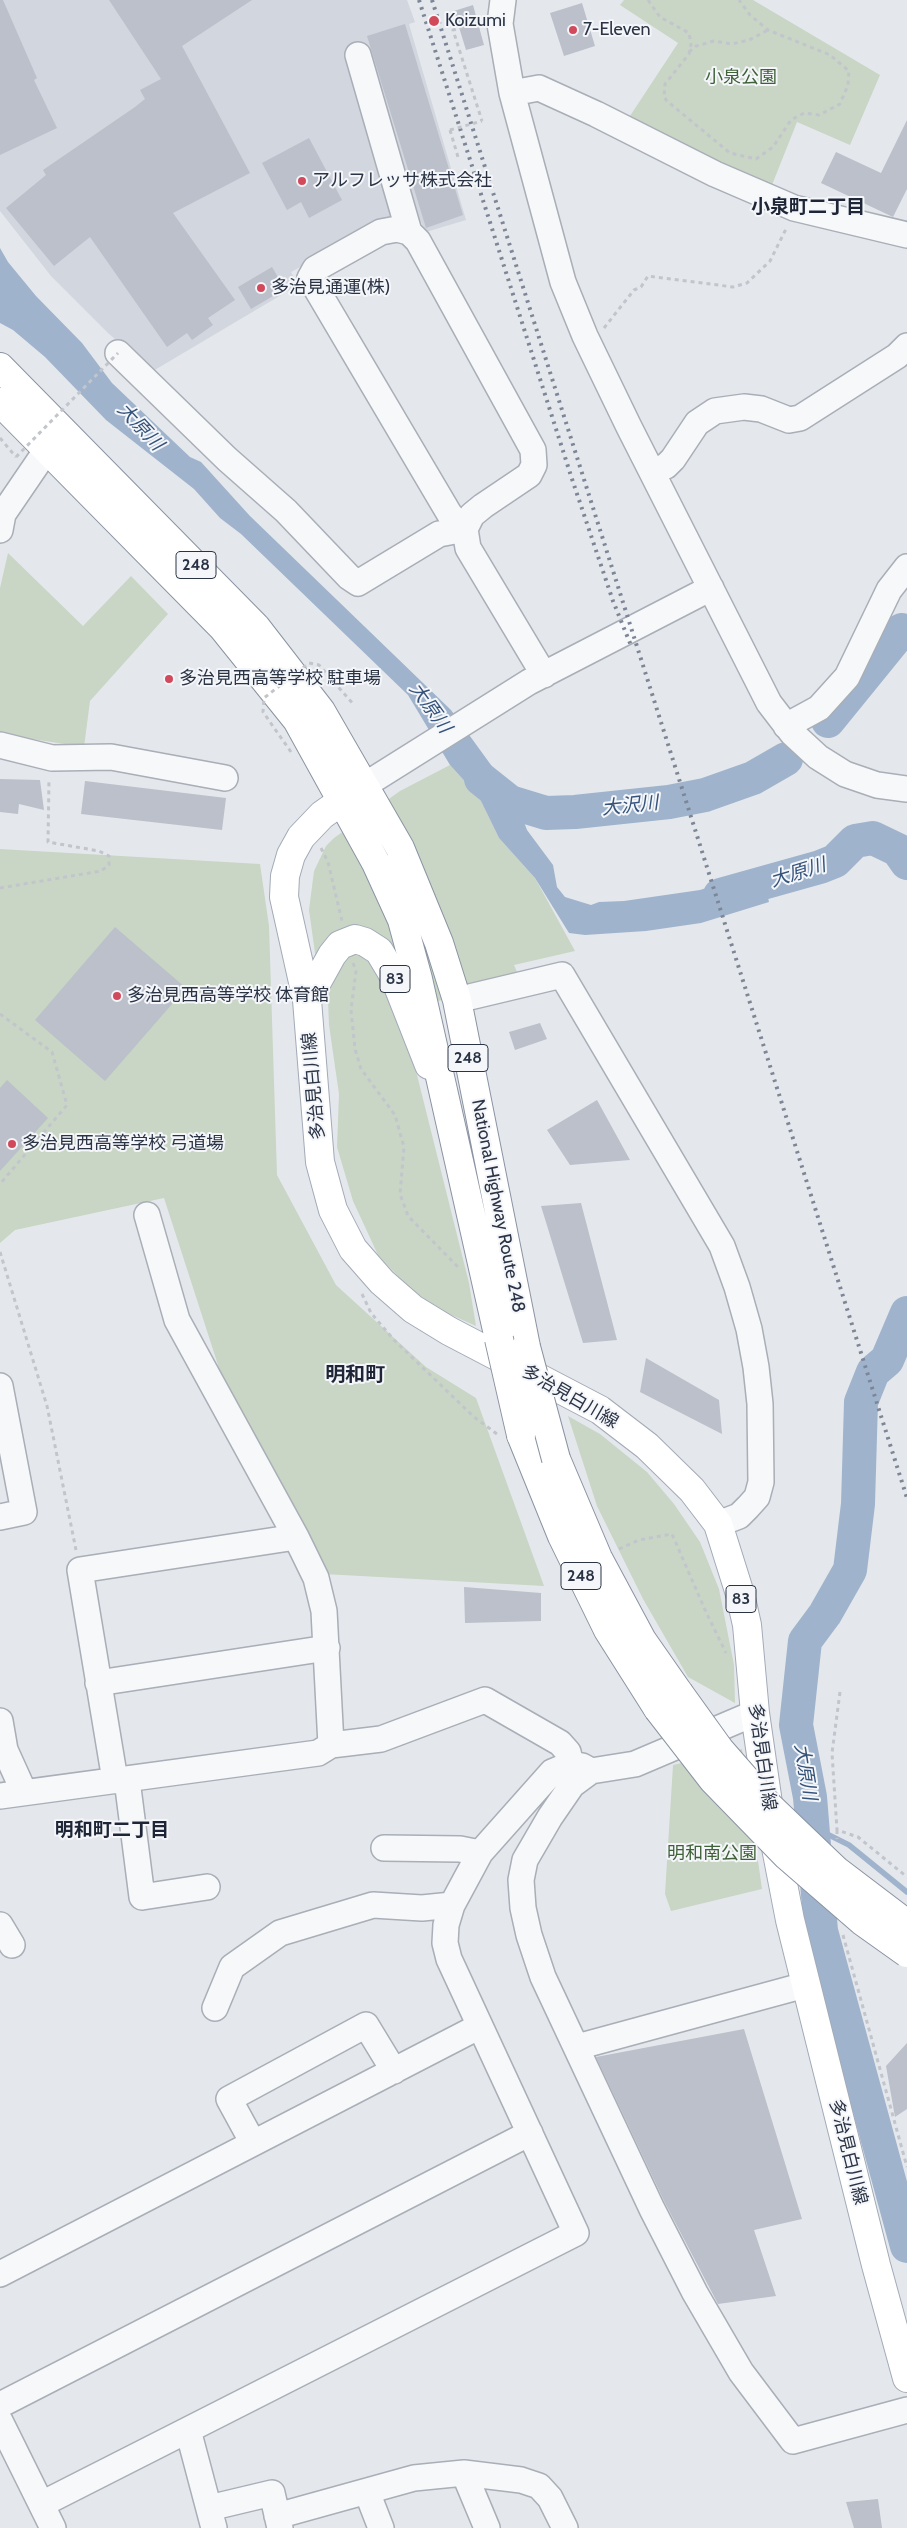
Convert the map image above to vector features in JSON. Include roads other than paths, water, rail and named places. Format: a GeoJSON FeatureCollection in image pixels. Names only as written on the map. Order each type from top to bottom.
{"type":"FeatureCollection","features":[{"type":"Feature","properties":{"kind":"main road","name":"National Highway Route 248"},"geometry":{"type":"LineString","coordinates":[[0,367],[256,627],[322,711],[366,785],[400,848],[439,943],[457,1000],[526,1347],[556,1459],[598,1558],[642,1640],[720,1750],[769,1806],[837,1871],[907,1924]]}},
{"type":"Feature","properties":{"kind":"main road","name":"National Highway Route 248"},"geometry":{"type":"LineString","coordinates":[[0,402],[48,448],[224,628],[297,720],[376,863],[402,920],[418,980],[499,1339],[511,1436],[608,1630],[658,1709],[713,1780],[787,1856],[862,1921],[907,1953]]}},
{"type":"Feature","properties":{"kind":"main road","name":"多治見白川線"},"geometry":{"type":"LineString","coordinates":[[366,785],[341,800],[301,837],[291,855],[285,876],[284,897],[307,1000],[320,1162],[333,1210],[353,1249],[382,1282],[413,1309],[449,1331],[600,1410],[647,1446],[673,1471],[692,1490],[718,1524],[740,1594],[747,1625],[755,1713],[770,1817],[805,1985],[907,2378]]}},
{"type":"Feature","properties":{"kind":"main road","name":"83"},"geometry":{"type":"LineString","coordinates":[[307,1000],[332,955],[347,941],[355,939],[365,942],[378,951],[394,976],[447,1110]]}},
{"type":"Feature","properties":{"kind":"street"},"geometry":{"type":"LineString","coordinates":[[501,12],[512,93],[563,282],[585,336],[769,703],[786,726],[818,757],[845,774],[877,785],[907,789]]}},
{"type":"Feature","properties":{"kind":"street"},"geometry":{"type":"LineString","coordinates":[[358,55],[409,232],[418,241],[533,450],[534,465],[529,475],[472,515],[465,530],[468,548],[536,678]]}},
{"type":"Feature","properties":{"kind":"street"},"geometry":{"type":"LineString","coordinates":[[512,93],[539,88],[596,114],[724,178],[794,208],[907,236]]}},
{"type":"Feature","properties":{"kind":"street"},"geometry":{"type":"LineString","coordinates":[[409,232],[397,229],[381,232],[316,269],[310,278],[450,515],[465,530]]}},
{"type":"Feature","properties":{"kind":"street"},"geometry":{"type":"LineString","coordinates":[[652,472],[666,466],[698,423],[714,411],[744,407],[761,409],[789,420],[800,418],[897,356],[907,346]]}},
{"type":"Feature","properties":{"kind":"street"},"geometry":{"type":"LineString","coordinates":[[118,353],[227,459],[292,516],[349,577],[358,583],[439,534],[465,530]]}},
{"type":"Feature","properties":{"kind":"street"},"geometry":{"type":"LineString","coordinates":[[0,530],[3,514],[48,448]]}},
{"type":"Feature","properties":{"kind":"street"},"geometry":{"type":"LineString","coordinates":[[786,726],[819,708],[847,677],[889,590],[907,567]]}},
{"type":"Feature","properties":{"kind":"street"},"geometry":{"type":"LineString","coordinates":[[366,785],[536,678],[711,588]]}},
{"type":"Feature","properties":{"kind":"street"},"geometry":{"type":"LineString","coordinates":[[0,745],[52,758],[111,757],[225,778]]}},
{"type":"Feature","properties":{"kind":"street"},"geometry":{"type":"LineString","coordinates":[[457,1000],[562,975],[722,1246],[738,1287],[749,1329],[756,1367],[760,1404],[761,1482],[757,1497],[739,1516],[718,1524]]}},
{"type":"Feature","properties":{"kind":"street"},"geometry":{"type":"LineString","coordinates":[[147,1215],[178,1320],[296,1536],[316,1578],[324,1611],[331,1745]]}},
{"type":"Feature","properties":{"kind":"street"},"geometry":{"type":"LineString","coordinates":[[0,1386],[24,1512],[0,1517]]}},
{"type":"Feature","properties":{"kind":"street"},"geometry":{"type":"LineString","coordinates":[[207,1887],[142,1897],[121,1780],[98,1683],[80,1570],[296,1536]]}},
{"type":"Feature","properties":{"kind":"street"},"geometry":{"type":"LineString","coordinates":[[98,1683],[327,1648]]}},
{"type":"Feature","properties":{"kind":"street"},"geometry":{"type":"LineString","coordinates":[[0,1796],[318,1753],[331,1745],[381,1739],[486,1700],[560,1743],[581,1767]]}},
{"type":"Feature","properties":{"kind":"street"},"geometry":{"type":"LineString","coordinates":[[42,2504],[576,2233],[449,1960],[445,1943],[446,1925],[452,1905],[480,1853],[552,1772],[581,1767],[635,1764],[755,1713]]}},
{"type":"Feature","properties":{"kind":"street"},"geometry":{"type":"LineString","coordinates":[[0,1721],[5,1750],[24,1792]]}},
{"type":"Feature","properties":{"kind":"street"},"geometry":{"type":"LineString","coordinates":[[581,1767],[572,1785],[550,1817],[525,1860],[521,1880],[523,1908],[531,1943],[543,1977],[652,2209],[696,2293],[741,2372],[793,2441],[907,2410]]}},
{"type":"Feature","properties":{"kind":"street"},"geometry":{"type":"LineString","coordinates":[[384,1848],[460,1849],[480,1853]]}},
{"type":"Feature","properties":{"kind":"street"},"geometry":{"type":"LineString","coordinates":[[215,2008],[232,1967],[280,1933],[373,1905],[422,1908],[452,1905]]}},
{"type":"Feature","properties":{"kind":"street"},"geometry":{"type":"LineString","coordinates":[[576,2047],[805,1985]]}},
{"type":"Feature","properties":{"kind":"street"},"geometry":{"type":"LineString","coordinates":[[253,2143],[229,2099],[366,2025],[394,2071]]}},
{"type":"Feature","properties":{"kind":"street"},"geometry":{"type":"LineString","coordinates":[[0,2274],[480,2026]]}},
{"type":"Feature","properties":{"kind":"street"},"geometry":{"type":"LineString","coordinates":[[0,2405],[530,2134]]}},
{"type":"Feature","properties":{"kind":"street"},"geometry":{"type":"LineString","coordinates":[[0,2421],[53,2528]]}},
{"type":"Feature","properties":{"kind":"street"},"geometry":{"type":"LineString","coordinates":[[188,2430],[212,2518],[272,2493],[279,2522],[414,2478],[464,2473],[521,2480],[540,2486],[550,2498],[565,2528]]}},
{"type":"Feature","properties":{"kind":"street"},"geometry":{"type":"LineString","coordinates":[[464,2473],[487,2528]]}},
{"type":"Feature","properties":{"kind":"street"},"geometry":{"type":"LineString","coordinates":[[367,2492],[380,2528]]}},
{"type":"Feature","properties":{"kind":"water"},"geometry":{"type":"Polygon","coordinates":[[[0,248],[8,262],[36,296],[82,343],[112,383],[190,457],[201,462],[250,516],[451,710],[515,798],[527,830],[553,865],[557,887],[565,897],[591,905],[599,902],[624,901],[700,890],[762,874],[769,902],[701,923],[646,931],[585,935],[569,933],[535,878],[499,838],[479,797],[450,765],[408,695],[241,534],[220,518],[194,489],[106,420],[45,357],[13,330],[0,323],[0,248]]]}},
{"type":"Feature","properties":{"kind":"waterway","name":"大沢川"},"geometry":{"type":"LineString","coordinates":[[828,721],[902,630]]}},
{"type":"Feature","properties":{"kind":"waterway","name":"大沢川"},"geometry":{"type":"LineString","coordinates":[[481,779],[510,802],[546,813],[575,812],[669,802],[705,795],[753,778],[786,759]]}},
{"type":"Feature","properties":{"kind":"waterway","name":"大原川"},"geometry":{"type":"LineString","coordinates":[[720,895],[820,867],[835,861],[855,841],[873,838],[898,850],[907,863]]}},
{"type":"Feature","properties":{"kind":"waterway","name":"大原川"},"geometry":{"type":"LineString","coordinates":[[907,1313],[887,1360],[873,1372],[861,1402],[858,1504],[850,1570],[825,1614],[805,1641],[796,1725],[810,1797],[821,1931],[907,2246]]}},
{"type":"Feature","properties":{"kind":"waterway"},"geometry":{"type":"LineString","coordinates":[[813,1827],[849,1845],[907,1892]]}},
{"type":"Feature","properties":{"kind":"railway"},"geometry":{"type":"LineString","coordinates":[[419,0],[572,479],[613,601],[632,648]]}},
{"type":"Feature","properties":{"kind":"railway"},"geometry":{"type":"LineString","coordinates":[[432,0],[907,1498]]}},
{"type":"Feature","properties":{"kind":"place","name":"Koizumi"},"geometry":{"type":"Point","coordinates":[434,21]}},
{"type":"Feature","properties":{"kind":"place","name":"7-Eleven"},"geometry":{"type":"Point","coordinates":[573,30]}},
{"type":"Feature","properties":{"kind":"place","name":"アルフレッサ株式会社"},"geometry":{"type":"Point","coordinates":[302,181]}},
{"type":"Feature","properties":{"kind":"place","name":"多治見通運(株)"},"geometry":{"type":"Point","coordinates":[261,288]}},
{"type":"Feature","properties":{"kind":"place","name":"多治見西高等学校 駐車場"},"geometry":{"type":"Point","coordinates":[169,679]}},
{"type":"Feature","properties":{"kind":"place","name":"多治見西高等学校 体育館"},"geometry":{"type":"Point","coordinates":[117,996]}},
{"type":"Feature","properties":{"kind":"place","name":"多治見西高等学校 弓道場"},"geometry":{"type":"Point","coordinates":[12,1144]}},
{"type":"Feature","properties":{"kind":"district","name":"小泉町二丁目"},"geometry":{"type":"Point","coordinates":[808,207]}},
{"type":"Feature","properties":{"kind":"district","name":"明和町"},"geometry":{"type":"Point","coordinates":[355,1375]}},
{"type":"Feature","properties":{"kind":"district","name":"明和町二丁目"},"geometry":{"type":"Point","coordinates":[112,1830]}},
{"type":"Feature","properties":{"kind":"park label","name":"小泉公園"},"geometry":{"type":"Point","coordinates":[741,78]}},
{"type":"Feature","properties":{"kind":"park label","name":"明和南公園"},"geometry":{"type":"Point","coordinates":[712,1854]}}]}
